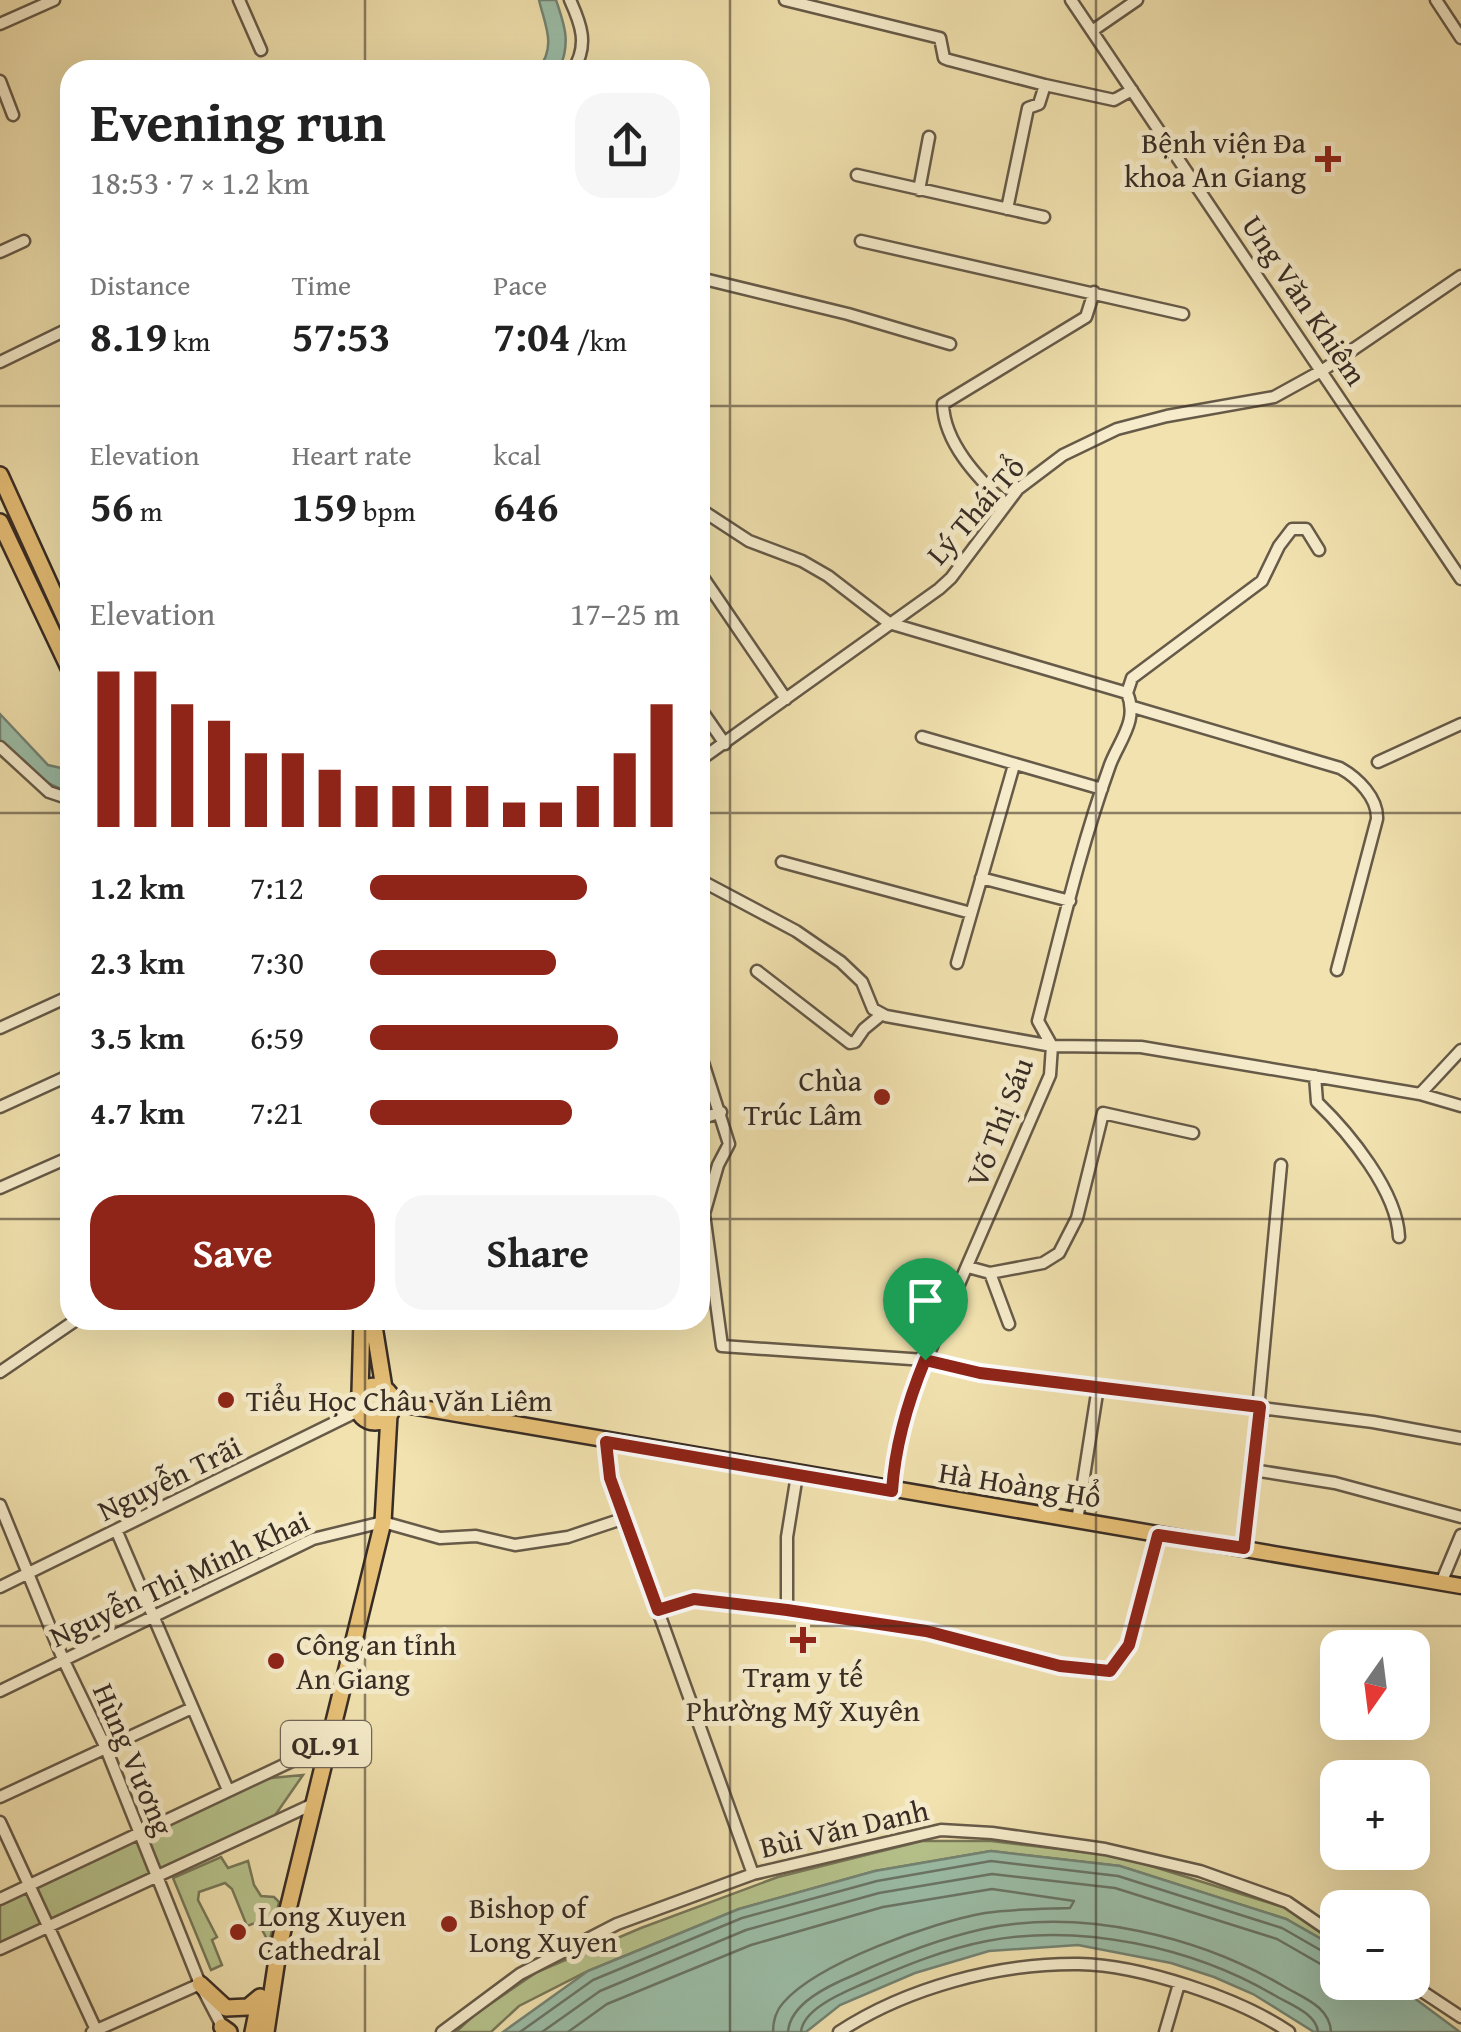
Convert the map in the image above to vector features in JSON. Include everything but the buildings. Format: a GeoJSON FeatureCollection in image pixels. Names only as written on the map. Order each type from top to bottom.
{"type":"FeatureCollection","features":[{"type":"Feature","properties":{"kind":"highway"},"geometry":{"type":"LineString","coordinates":[[0,475],[60,607]]}},
{"type":"Feature","properties":{"kind":"highway"},"geometry":{"type":"LineString","coordinates":[[0,522],[60,649]]}},
{"type":"Feature","properties":{"kind":"highway"},"geometry":{"type":"LineString","coordinates":[[371,1330],[360,1414],[380,1422],[391,1409],[375,1330]]}},
{"type":"Feature","properties":{"kind":"highway"},"geometry":{"type":"LineString","coordinates":[[360,1393],[371,1386],[384,1388]]}},
{"type":"Feature","properties":{"kind":"highway","name":"QL.91"},"geometry":{"type":"LineString","coordinates":[[266,2032],[275,1967],[312,1805],[383,1522],[391,1409]]}},
{"type":"Feature","properties":{"kind":"highway","name":"QL.91"},"geometry":{"type":"LineString","coordinates":[[360,1414],[378,1444],[383,1522]]}},
{"type":"Feature","properties":{"kind":"highway","name":"QL.91"},"geometry":{"type":"LineString","coordinates":[[253,2032],[260,1997],[275,1967]]}},
{"type":"Feature","properties":{"kind":"highway"},"geometry":{"type":"LineString","coordinates":[[200,1984],[226,2008],[248,2007],[260,1997]]}},
{"type":"Feature","properties":{"kind":"main road","name":"Hà Hoàng Hổ"},"geometry":{"type":"LineString","coordinates":[[391,1409],[1461,1586]]}},
{"type":"Feature","properties":{"kind":"street"},"geometry":{"type":"LineString","coordinates":[[0,24],[54,0]]}},
{"type":"Feature","properties":{"kind":"street"},"geometry":{"type":"LineString","coordinates":[[239,0],[261,50]]}},
{"type":"Feature","properties":{"kind":"street"},"geometry":{"type":"LineString","coordinates":[[570,0],[582,34],[579,60]]}},
{"type":"Feature","properties":{"kind":"street"},"geometry":{"type":"LineString","coordinates":[[785,0],[940,38],[944,58],[949,60],[1114,100],[1132,90]]}},
{"type":"Feature","properties":{"kind":"street","name":"Ung Văn Khiêm"},"geometry":{"type":"LineString","coordinates":[[1072,0],[1461,579]]}},
{"type":"Feature","properties":{"kind":"street"},"geometry":{"type":"LineString","coordinates":[[1092,31],[1137,0]]}},
{"type":"Feature","properties":{"kind":"street"},"geometry":{"type":"LineString","coordinates":[[1436,0],[1461,38]]}},
{"type":"Feature","properties":{"kind":"street"},"geometry":{"type":"LineString","coordinates":[[0,81],[13,115]]}},
{"type":"Feature","properties":{"kind":"street"},"geometry":{"type":"LineString","coordinates":[[1007,209],[1028,108],[1038,104],[1045,84]]}},
{"type":"Feature","properties":{"kind":"street"},"geometry":{"type":"LineString","coordinates":[[919,190],[929,137]]}},
{"type":"Feature","properties":{"kind":"street"},"geometry":{"type":"LineString","coordinates":[[857,175],[1044,217]]}},
{"type":"Feature","properties":{"kind":"street"},"geometry":{"type":"LineString","coordinates":[[0,252],[24,240]]}},
{"type":"Feature","properties":{"kind":"street"},"geometry":{"type":"LineString","coordinates":[[861,241],[1183,314]]}},
{"type":"Feature","properties":{"kind":"street","name":"Lý Thái Tổ"},"geometry":{"type":"LineString","coordinates":[[710,754],[951,578],[1005,504],[1048,465],[1117,429],[1274,397],[1323,370],[1461,276]]}},
{"type":"Feature","properties":{"kind":"street"},"geometry":{"type":"LineString","coordinates":[[710,280],[950,344]]}},
{"type":"Feature","properties":{"kind":"street"},"geometry":{"type":"LineString","coordinates":[[1005,504],[974,474],[943,420],[943,404],[1086,316],[1094,292]]}},
{"type":"Feature","properties":{"kind":"street"},"geometry":{"type":"LineString","coordinates":[[0,362],[60,333]]}},
{"type":"Feature","properties":{"kind":"street"},"geometry":{"type":"LineString","coordinates":[[710,516],[749,541],[802,561],[828,576],[889,623],[1128,693]]}},
{"type":"Feature","properties":{"kind":"street"},"geometry":{"type":"LineString","coordinates":[[1052,1046],[1038,1022],[1102,789],[1116,750],[1126,736],[1134,707],[1128,693],[1132,678],[1262,581],[1278,546],[1292,529],[1306,529],[1319,550]]}},
{"type":"Feature","properties":{"kind":"street"},"geometry":{"type":"LineString","coordinates":[[710,588],[786,699]]}},
{"type":"Feature","properties":{"kind":"street"},"geometry":{"type":"LineString","coordinates":[[1134,707],[1340,768],[1372,799],[1377,820],[1337,970]]}},
{"type":"Feature","properties":{"kind":"street"},"geometry":{"type":"LineString","coordinates":[[710,722],[725,744]]}},
{"type":"Feature","properties":{"kind":"street"},"geometry":{"type":"LineString","coordinates":[[1378,762],[1461,724]]}},
{"type":"Feature","properties":{"kind":"street"},"geometry":{"type":"LineString","coordinates":[[922,736],[1102,789]]}},
{"type":"Feature","properties":{"kind":"street"},"geometry":{"type":"LineString","coordinates":[[0,747],[49,792],[60,796]]}},
{"type":"Feature","properties":{"kind":"street"},"geometry":{"type":"LineString","coordinates":[[957,962],[1014,764]]}},
{"type":"Feature","properties":{"kind":"street"},"geometry":{"type":"LineString","coordinates":[[782,862],[971,913]]}},
{"type":"Feature","properties":{"kind":"street"},"geometry":{"type":"LineString","coordinates":[[981,878],[1070,901]]}},
{"type":"Feature","properties":{"kind":"street"},"geometry":{"type":"LineString","coordinates":[[710,885],[796,931],[840,962],[862,982],[873,1009],[881,1014],[1052,1046]]}},
{"type":"Feature","properties":{"kind":"street"},"geometry":{"type":"LineString","coordinates":[[757,971],[850,1043],[856,1042],[881,1014]]}},
{"type":"Feature","properties":{"kind":"street"},"geometry":{"type":"LineString","coordinates":[[0,1028],[60,1001]]}},
{"type":"Feature","properties":{"kind":"street","name":"Võ Thị Sáu"},"geometry":{"type":"LineString","coordinates":[[892,1491],[913,1390],[1050,1076],[1052,1046],[1140,1047],[1420,1094],[1461,1106]]}},
{"type":"Feature","properties":{"kind":"street"},"geometry":{"type":"LineString","coordinates":[[1420,1094],[1461,1050]]}},
{"type":"Feature","properties":{"kind":"street"},"geometry":{"type":"LineString","coordinates":[[1315,1076],[1317,1102],[1344,1128],[1382,1186],[1395,1212],[1399,1237]]}},
{"type":"Feature","properties":{"kind":"street"},"geometry":{"type":"LineString","coordinates":[[0,1107],[60,1080]]}},
{"type":"Feature","properties":{"kind":"street"},"geometry":{"type":"LineString","coordinates":[[710,1082],[730,1144],[718,1165],[710,1193]]}},
{"type":"Feature","properties":{"kind":"street"},"geometry":{"type":"LineString","coordinates":[[710,1116],[721,1112]]}},
{"type":"Feature","properties":{"kind":"street"},"geometry":{"type":"LineString","coordinates":[[968,1267],[990,1273],[1044,1263],[1059,1253],[1077,1218],[1103,1112],[1193,1133]]}},
{"type":"Feature","properties":{"kind":"street"},"geometry":{"type":"LineString","coordinates":[[0,1188],[60,1161]]}},
{"type":"Feature","properties":{"kind":"street"},"geometry":{"type":"LineString","coordinates":[[1244,1548],[1282,1165]]}},
{"type":"Feature","properties":{"kind":"street"},"geometry":{"type":"LineString","coordinates":[[990,1273],[1009,1324]]}},
{"type":"Feature","properties":{"kind":"street"},"geometry":{"type":"LineString","coordinates":[[710,1288],[722,1346],[925,1360],[980,1373],[1260,1407],[1461,1438]]}},
{"type":"Feature","properties":{"kind":"street"},"geometry":{"type":"LineString","coordinates":[[0,1372],[61,1330]]}},
{"type":"Feature","properties":{"kind":"street"},"geometry":{"type":"LineString","coordinates":[[1076,1520],[1098,1387]]}},
{"type":"Feature","properties":{"kind":"street","name":"Nguyễn Trãi"},"geometry":{"type":"LineString","coordinates":[[0,1588],[360,1414]]}},
{"type":"Feature","properties":{"kind":"street"},"geometry":{"type":"LineString","coordinates":[[606,1442],[610,1478],[753,1874]]}},
{"type":"Feature","properties":{"kind":"street"},"geometry":{"type":"LineString","coordinates":[[1253,1470],[1335,1483],[1461,1517]]}},
{"type":"Feature","properties":{"kind":"street"},"geometry":{"type":"LineString","coordinates":[[787,1610],[787,1536],[797,1474]]}},
{"type":"Feature","properties":{"kind":"street","name":"Hùng Vương"},"geometry":{"type":"LineString","coordinates":[[0,1505],[63,1659],[105,1746],[200,1984],[225,2030]]}},
{"type":"Feature","properties":{"kind":"street"},"geometry":{"type":"LineString","coordinates":[[383,1522],[440,1538],[476,1536],[515,1545],[568,1537],[625,1518]]}},
{"type":"Feature","properties":{"kind":"street","name":"Nguyễn Thị Minh Khai"},"geometry":{"type":"LineString","coordinates":[[0,1692],[313,1540],[383,1522]]}},
{"type":"Feature","properties":{"kind":"street"},"geometry":{"type":"LineString","coordinates":[[118,1532],[228,1790]]}},
{"type":"Feature","properties":{"kind":"street"},"geometry":{"type":"LineString","coordinates":[[658,1610],[694,1599],[787,1610],[926,1631],[1060,1666],[1110,1671],[1129,1645],[1158,1535]]}},
{"type":"Feature","properties":{"kind":"street"},"geometry":{"type":"LineString","coordinates":[[1441,1583],[1461,1535]]}},
{"type":"Feature","properties":{"kind":"street"},"geometry":{"type":"LineString","coordinates":[[0,1797],[192,1708]]}},
{"type":"Feature","properties":{"kind":"street"},"geometry":{"type":"LineString","coordinates":[[0,1898],[326,1745]]}},
{"type":"Feature","properties":{"kind":"street"},"geometry":{"type":"LineString","coordinates":[[0,1949],[312,1805]]}},
{"type":"Feature","properties":{"kind":"street"},"geometry":{"type":"LineString","coordinates":[[0,1822],[95,2031],[200,1984]]}},
{"type":"Feature","properties":{"kind":"street","name":"Bùi Văn Danh"},"geometry":{"type":"LineString","coordinates":[[442,2032],[520,1974],[618,1924],[753,1874],[942,1830],[1104,1849],[1200,1871],[1287,1902],[1320,1925]]}},
{"type":"Feature","properties":{"kind":"street"},"geometry":{"type":"LineString","coordinates":[[839,2032],[873,2010],[998,1972],[1084,1964],[1179,1984],[1247,2007],[1289,2032]]}},
{"type":"Feature","properties":{"kind":"street"},"geometry":{"type":"LineString","coordinates":[[1165,2032],[1179,1984]]}},
{"type":"Feature","properties":{"kind":"street"},"geometry":{"type":"LineString","coordinates":[[1430,1997],[1461,2018]]}},
{"type":"Feature","properties":{"kind":"green space"},"geometry":{"type":"Polygon","coordinates":[[[303,1775],[269,1824],[0,1949],[0,1900],[250,1780],[303,1775]]]}},
{"type":"Feature","properties":{"kind":"green space"},"geometry":{"type":"Polygon","coordinates":[[[922,1841],[991,1841],[1119,1856],[1286,1908],[1320,1931],[1320,1938],[1286,1919],[1120,1866],[991,1851],[875,1871],[739,1909],[588,1971],[519,2006],[491,2032],[456,2032],[537,1972],[778,1877],[922,1841]]]}},
{"type":"Feature","properties":{"kind":"green space"},"geometry":{"type":"Polygon","coordinates":[[[221,1857],[228,1868],[248,1861],[261,1896],[274,1897],[279,1902],[269,1943],[258,1922],[247,1926],[232,1889],[225,1883],[199,1892],[198,1900],[217,1937],[212,1940],[222,1965],[211,1970],[173,1878],[221,1857]]]}},
{"type":"Feature","properties":{"kind":"water"},"geometry":{"type":"Polygon","coordinates":[[[539,0],[556,0],[566,43],[563,60],[544,60],[546,27],[539,0]]]}},
{"type":"Feature","properties":{"kind":"water"},"geometry":{"type":"Polygon","coordinates":[[[0,714],[48,765],[60,768],[60,789],[43,781],[0,744],[0,714]]]}},
{"type":"Feature","properties":{"kind":"water"},"geometry":{"type":"Polygon","coordinates":[[[991,1851],[1120,1866],[1286,1919],[1320,1938],[1320,2000],[1417,2000],[1460,2032],[1314,2032],[1253,1994],[1214,1977],[1171,1963],[1078,1945],[989,1951],[915,1973],[840,2005],[806,2032],[503,2032],[588,1971],[739,1909],[875,1871],[991,1851]]]}},
{"type":"Feature","properties":{"kind":"place","name":"Bệnh viện Đa khoa An Giang"},"geometry":{"type":"Point","coordinates":[1328,159]}},
{"type":"Feature","properties":{"kind":"place","name":"Chùa Trúc Lâm"},"geometry":{"type":"Point","coordinates":[882,1097]}},
{"type":"Feature","properties":{"kind":"place","name":"Tiểu Học Châu Văn Liêm"},"geometry":{"type":"Point","coordinates":[226,1400]}},
{"type":"Feature","properties":{"kind":"place","name":"Trạm y tế Phường Mỹ Xuyên"},"geometry":{"type":"Point","coordinates":[803,1640]}},
{"type":"Feature","properties":{"kind":"place","name":"Công an tỉnh An Giang"},"geometry":{"type":"Point","coordinates":[276,1661]}},
{"type":"Feature","properties":{"kind":"place","name":"Bishop of Long Xuyen"},"geometry":{"type":"Point","coordinates":[449,1924]}},
{"type":"Feature","properties":{"kind":"place","name":"Long Xuyen Cathedral"},"geometry":{"type":"Point","coordinates":[238,1932]}},
{"type":"Feature","properties":{"kind":"route"},"geometry":{"type":"LineString","coordinates":[[925,1360],[980,1373],[1260,1407],[1244,1548],[1158,1535],[1129,1645],[1110,1671],[1060,1666],[926,1631],[787,1610],[694,1599],[658,1610],[610,1478],[606,1442],[892,1491],[913,1390],[925,1360]]}}]}
